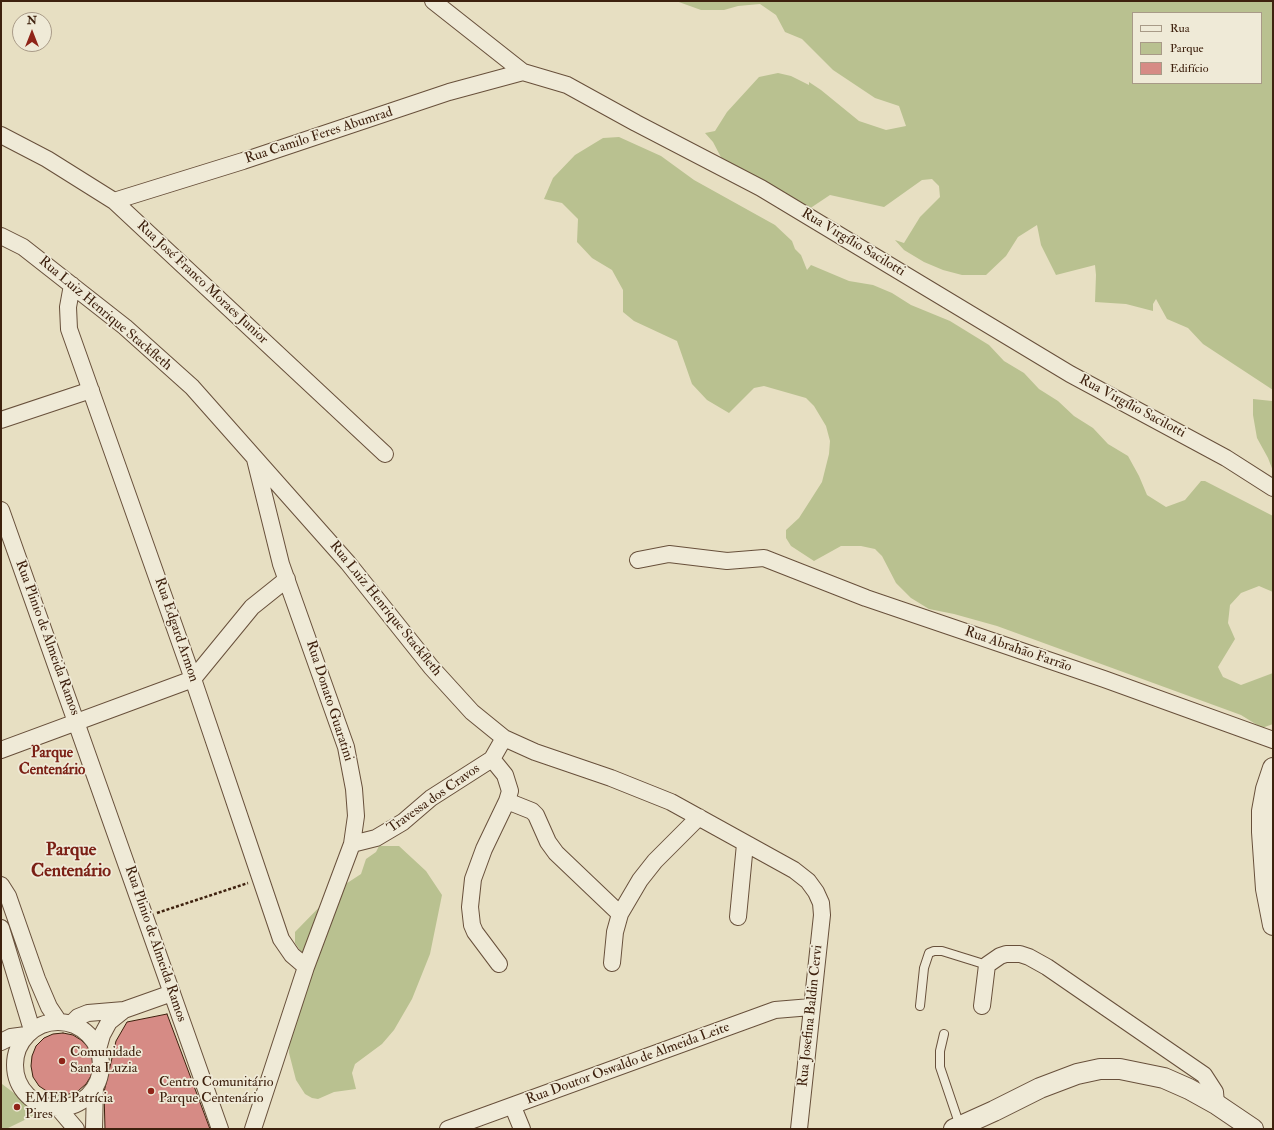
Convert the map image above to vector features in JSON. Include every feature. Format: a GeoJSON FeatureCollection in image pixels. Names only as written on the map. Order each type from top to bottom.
{"type":"FeatureCollection","features":[{"type":"Feature","properties":{"kind":"street","name":"Rua Virgílio Sacilotti"},"geometry":{"type":"LineString","coordinates":[[433,1],[524,72],[567,85],[636,124],[761,188],[1070,374],[1226,458],[1273,488]]}},
{"type":"Feature","properties":{"kind":"street","name":"Rua Camilo Feres Abumrad"},"geometry":{"type":"LineString","coordinates":[[114,201],[250,159],[449,92],[524,72]]}},
{"type":"Feature","properties":{"kind":"street","name":"Rua José Franco Moraes Junior"},"geometry":{"type":"LineString","coordinates":[[1,135],[47,159],[114,201],[385,454]]}},
{"type":"Feature","properties":{"kind":"street","name":"Rua Luiz Henrique Stackfleth"},"geometry":{"type":"LineString","coordinates":[[1,236],[23,247],[125,327],[192,388],[348,563],[431,667],[472,712],[504,738],[535,752],[646,791],[699,817],[794,870],[808,881],[816,892],[821,903]]}},
{"type":"Feature","properties":{"kind":"street","name":"Rua Edgard Armon"},"geometry":{"type":"LineString","coordinates":[[72,285],[68,307],[69,329],[193,679],[281,938],[292,955],[306,967]]}},
{"type":"Feature","properties":{"kind":"street"},"geometry":{"type":"LineString","coordinates":[[1,420],[91,390]]}},
{"type":"Feature","properties":{"kind":"street","name":"Rua Donato Guaratini"},"geometry":{"type":"LineString","coordinates":[[253,1129],[306,967],[352,844],[356,816],[354,789],[346,746],[281,564],[254,456]]}},
{"type":"Feature","properties":{"kind":"street","name":"Rua Plinio de Almeida Ramos"},"geometry":{"type":"LineString","coordinates":[[1,510],[220,1129]]}},
{"type":"Feature","properties":{"kind":"street","name":"Rua Abrahão Farrão"},"geometry":{"type":"LineString","coordinates":[[638,560],[669,554],[727,561],[764,558],[866,598],[1104,679],[1273,740]]}},
{"type":"Feature","properties":{"kind":"street"},"geometry":{"type":"LineString","coordinates":[[1,750],[193,679],[252,607],[286,579]]}},
{"type":"Feature","properties":{"kind":"street","name":"Travessa dos Cravos"},"geometry":{"type":"LineString","coordinates":[[352,844],[376,838],[403,822],[431,798],[492,759],[504,738]]}},
{"type":"Feature","properties":{"kind":"street"},"geometry":{"type":"LineString","coordinates":[[492,759],[505,775],[510,791],[507,801],[484,848],[473,879],[470,907],[472,926],[475,932],[482,944],[499,964]]}},
{"type":"Feature","properties":{"kind":"street"},"geometry":{"type":"LineString","coordinates":[[1273,768],[1264,797],[1262,832],[1266,888],[1273,925]]}},
{"type":"Feature","properties":{"kind":"street"},"geometry":{"type":"LineString","coordinates":[[507,801],[526,807],[536,815],[548,842],[556,853],[620,914]]}},
{"type":"Feature","properties":{"kind":"street"},"geometry":{"type":"LineString","coordinates":[[612,963],[612,947],[620,914],[640,880],[655,861],[699,817]]}},
{"type":"Feature","properties":{"kind":"street"},"geometry":{"type":"LineString","coordinates":[[738,917],[745,844]]}},
{"type":"Feature","properties":{"kind":"street"},"geometry":{"type":"LineString","coordinates":[[3,893],[49,1007],[65,1023],[82,1029],[92,1038],[98,1049],[101,1062],[100,1075],[95,1088],[94,1129]]}},
{"type":"Feature","properties":{"kind":"street","name":"Rua Josefina Baldin Cervi"},"geometry":{"type":"LineString","coordinates":[[799,1129],[822,915],[821,903]]}},
{"type":"Feature","properties":{"kind":"street"},"geometry":{"type":"LineString","coordinates":[[1,928],[29,1033]]}},
{"type":"Feature","properties":{"kind":"street"},"geometry":{"type":"LineString","coordinates":[[982,1006],[987,965],[1000,956],[1012,953],[1029,958],[1047,967],[1204,1075],[1215,1092],[1216,1104]]}},
{"type":"Feature","properties":{"kind":"street"},"geometry":{"type":"LineString","coordinates":[[1,1042],[11,1037],[29,1033],[44,1024],[65,1023],[88,1013],[124,1010],[172,993]]}},
{"type":"Feature","properties":{"kind":"street","name":"Rua Doutor Oswaldo de Almeida Leite"},"geometry":{"type":"LineString","coordinates":[[448,1129],[513,1107],[775,1010],[811,1007]]}},
{"type":"Feature","properties":{"kind":"street"},"geometry":{"type":"LineString","coordinates":[[98,1049],[102,1035],[109,1022],[124,1010]]}},
{"type":"Feature","properties":{"kind":"street"},"geometry":{"type":"LineString","coordinates":[[29,1033],[18,1048],[8,1075],[32,1100],[45,1107],[60,1109],[74,1106],[86,1098],[95,1088]]}},
{"type":"Feature","properties":{"kind":"street"},"geometry":{"type":"LineString","coordinates":[[957,1128],[1040,1088],[1077,1074],[1100,1069],[1120,1069],[1164,1078],[1189,1089],[1216,1104],[1253,1129]]}},
{"type":"Feature","properties":{"kind":"street"},"geometry":{"type":"LineString","coordinates":[[513,1107],[522,1129]]}},
{"type":"Feature","properties":{"kind":"street"},"geometry":{"type":"LineString","coordinates":[[60,1109],[76,1129]]}},
{"type":"Feature","properties":{"kind":"lane"},"geometry":{"type":"LineString","coordinates":[[920,1006],[924,968],[930,953],[934,951],[942,951],[987,965]]}},
{"type":"Feature","properties":{"kind":"lane"},"geometry":{"type":"LineString","coordinates":[[944,1034],[940,1051],[940,1068],[957,1128]]}},
{"type":"Feature","properties":{"kind":"path"},"geometry":{"type":"LineString","coordinates":[[145,917],[261,879]]}},
{"type":"Feature","properties":{"kind":"green space"},"geometry":{"type":"Polygon","coordinates":[[[676,1],[1273,1],[1273,390],[1203,344],[1188,328],[1167,319],[1156,299],[1153,304],[1153,311],[1126,304],[1095,302],[1095,265],[1056,275],[1041,245],[1037,225],[1018,237],[1006,256],[986,275],[962,275],[943,270],[924,262],[904,250],[895,240],[904,243],[920,217],[940,197],[939,186],[932,179],[922,180],[884,207],[830,195],[806,211],[724,163],[713,142],[705,133],[715,131],[727,112],[759,77],[778,73],[791,76],[809,85],[809,82],[859,121],[886,130],[906,126],[899,106],[875,98],[833,70],[802,39],[785,32],[776,15],[760,4],[738,6],[724,10],[701,10],[676,1]]]}},
{"type":"Feature","properties":{"kind":"green space"},"geometry":{"type":"Polygon","coordinates":[[[619,137],[661,156],[694,180],[775,225],[792,241],[795,249],[801,255],[807,270],[811,265],[849,281],[873,285],[892,293],[911,305],[950,321],[989,345],[1004,361],[1024,373],[1039,389],[1058,401],[1074,416],[1093,428],[1108,444],[1128,456],[1147,495],[1166,507],[1185,500],[1201,481],[1205,481],[1273,516],[1273,592],[1259,586],[1241,593],[1230,605],[1228,623],[1235,639],[1218,667],[1223,677],[1241,685],[1273,673],[1273,724],[1262,728],[1241,715],[997,626],[954,614],[929,609],[911,598],[896,583],[882,556],[875,549],[861,546],[841,546],[814,561],[791,546],[786,538],[786,530],[799,518],[822,482],[829,454],[830,441],[826,426],[814,406],[806,398],[764,386],[754,388],[729,413],[707,400],[692,384],[677,341],[634,321],[623,312],[623,290],[612,270],[592,258],[577,242],[578,219],[562,203],[544,199],[553,178],[575,155],[603,138],[619,137]]]}},
{"type":"Feature","properties":{"kind":"green space"},"geometry":{"type":"Polygon","coordinates":[[[1253,399],[1272,401],[1273,399],[1273,471],[1257,438],[1253,415],[1253,399]]]}},
{"type":"Feature","properties":{"kind":"green space"},"geometry":{"type":"Polygon","coordinates":[[[379,846],[399,846],[426,871],[442,895],[430,954],[412,999],[394,1030],[382,1044],[355,1064],[352,1073],[356,1089],[334,1092],[318,1099],[312,1098],[305,1094],[296,1080],[289,1053],[290,1023],[304,956],[295,943],[295,932],[335,891],[361,874],[366,859],[376,852],[379,846]]]}},
{"type":"Feature","properties":{"kind":"green space"},"geometry":{"type":"Polygon","coordinates":[[[2,1084],[41,1112],[6,1129],[1,1129],[2,1084]]]}},
{"type":"Feature","properties":{"kind":"building","name":"Centro Comunitário Parque Centenário"},"geometry":{"type":"Polygon","coordinates":[[[167,1014],[210,1129],[105,1129],[104,1092],[116,1041],[127,1022],[167,1014]]]}},
{"type":"Feature","properties":{"kind":"building","name":"Comunidade Santa Luzia"},"geometry":{"type":"Polygon","coordinates":[[[63,1033],[73,1035],[88,1047],[92,1056],[94,1071],[86,1084],[78,1091],[58,1095],[48,1092],[39,1086],[33,1077],[31,1066],[32,1056],[36,1046],[44,1038],[53,1034],[63,1033]]]}},
{"type":"Feature","properties":{"kind":"place","name":"Comunidade Santa Luzia"},"geometry":{"type":"Point","coordinates":[62,1061]}},
{"type":"Feature","properties":{"kind":"place","name":"Centro Comunitário Parque Centenário"},"geometry":{"type":"Point","coordinates":[151,1091]}},
{"type":"Feature","properties":{"kind":"place","name":"EMEB Patrícia Pires"},"geometry":{"type":"Point","coordinates":[17,1107]}},
{"type":"Feature","properties":{"kind":"district","name":"Parque Centenário"},"geometry":{"type":"Point","coordinates":[52,762]}},
{"type":"Feature","properties":{"kind":"district","name":"Parque Centenário"},"geometry":{"type":"Point","coordinates":[71,861]}}]}
